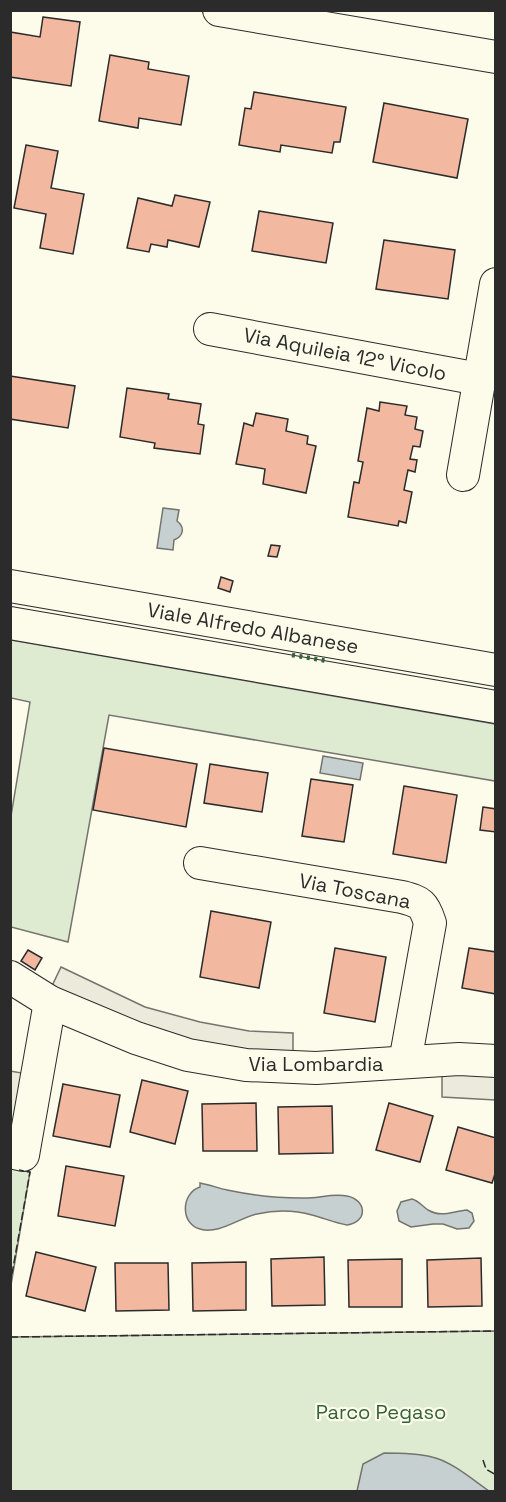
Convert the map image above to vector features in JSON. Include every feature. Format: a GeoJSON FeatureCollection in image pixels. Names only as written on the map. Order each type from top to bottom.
{"type":"FeatureCollection","features":[{"type":"Feature","properties":{"kind":"street"},"geometry":{"type":"LineString","coordinates":[[219,10],[495,57]]}},
{"type":"Feature","properties":{"kind":"street"},"geometry":{"type":"LineString","coordinates":[[463,475],[495,284]]}},
{"type":"Feature","properties":{"kind":"street","name":"Via Aquileia 12° Vicolo"},"geometry":{"type":"LineString","coordinates":[[210,329],[479,379]]}},
{"type":"Feature","properties":{"kind":"street","name":"Viale Alfredo Albanese"},"geometry":{"type":"LineString","coordinates":[[10,586],[495,670]]}},
{"type":"Feature","properties":{"kind":"street","name":"Viale Alfredo Albanese"},"geometry":{"type":"LineString","coordinates":[[10,623],[495,707]]}},
{"type":"Feature","properties":{"kind":"street","name":"Via Toscana"},"geometry":{"type":"LineString","coordinates":[[200,863],[402,897],[418,902],[425,909],[430,923],[405,1062]]}},
{"type":"Feature","properties":{"kind":"street","name":"Via Lombardia"},"geometry":{"type":"LineString","coordinates":[[10,977],[50,1002],[136,1038],[188,1055],[246,1065],[316,1068],[459,1059],[495,1061]]}},
{"type":"Feature","properties":{"kind":"street"},"geometry":{"type":"LineString","coordinates":[[10,1152],[23,1155],[50,1002]]}},
{"type":"Feature","properties":{"kind":"green space"},"geometry":{"type":"Polygon","coordinates":[[[11,640],[495,724],[495,781],[109,715],[68,942],[11,927],[11,816],[30,702],[11,698],[11,640]]]}},
{"type":"Feature","properties":{"kind":"green space"},"geometry":{"type":"Polygon","coordinates":[[[11,1168],[30,1172],[11,1285],[11,1168]]]}},
{"type":"Feature","properties":{"kind":"green space","name":"Parco Pegaso"},"geometry":{"type":"Polygon","coordinates":[[[495,1331],[495,1491],[11,1491],[10,1337],[495,1331]]]}},
{"type":"Feature","properties":{"kind":"shaded area"},"geometry":{"type":"Polygon","coordinates":[[[163,508],[179,510],[177,521],[182,531],[180,536],[174,540],[173,550],[157,548],[163,508]]]}},
{"type":"Feature","properties":{"kind":"shaded area"},"geometry":{"type":"Polygon","coordinates":[[[323,756],[363,763],[360,780],[320,773],[323,756]]]}},
{"type":"Feature","properties":{"kind":"shaded area"},"geometry":{"type":"Polygon","coordinates":[[[61,967],[145,1007],[200,1022],[249,1031],[293,1033],[293,1055],[247,1051],[193,1042],[140,1026],[52,986],[61,967]]]}},
{"type":"Feature","properties":{"kind":"shaded area"},"geometry":{"type":"Polygon","coordinates":[[[10,1071],[22,1073],[13,1125],[10,1124],[10,1071]]]}},
{"type":"Feature","properties":{"kind":"shaded area"},"geometry":{"type":"Polygon","coordinates":[[[442,1075],[495,1075],[495,1100],[442,1097],[442,1075]]]}},
{"type":"Feature","properties":{"kind":"shaded area"},"geometry":{"type":"Polygon","coordinates":[[[200,1183],[236,1192],[273,1197],[347,1196],[354,1198],[361,1206],[362,1216],[354,1223],[347,1225],[305,1213],[271,1212],[250,1216],[214,1230],[200,1229],[189,1221],[185,1208],[189,1195],[200,1187],[200,1183]]]}},
{"type":"Feature","properties":{"kind":"shaded area"},"geometry":{"type":"Polygon","coordinates":[[[412,1199],[438,1214],[467,1210],[472,1213],[474,1221],[469,1228],[457,1229],[443,1224],[411,1227],[399,1221],[397,1211],[401,1202],[412,1199]]]}},
{"type":"Feature","properties":{"kind":"shaded area"},"geometry":{"type":"Polygon","coordinates":[[[384,1453],[414,1454],[439,1459],[462,1471],[489,1491],[357,1491],[363,1464],[384,1453]]]}},
{"type":"Feature","properties":{"kind":"building"},"geometry":{"type":"Polygon","coordinates":[[[43,17],[80,22],[71,86],[10,77],[10,32],[40,37],[43,17]]]}},
{"type":"Feature","properties":{"kind":"building"},"geometry":{"type":"Polygon","coordinates":[[[110,55],[149,62],[148,69],[189,76],[181,125],[139,118],[138,128],[99,121],[110,55]]]}},
{"type":"Feature","properties":{"kind":"building"},"geometry":{"type":"Polygon","coordinates":[[[254,92],[346,107],[340,142],[334,142],[332,153],[281,145],[280,152],[239,145],[245,108],[251,109],[254,92]]]}},
{"type":"Feature","properties":{"kind":"building"},"geometry":{"type":"Polygon","coordinates":[[[384,103],[468,119],[457,178],[373,162],[384,103]]]}},
{"type":"Feature","properties":{"kind":"building"},"geometry":{"type":"Polygon","coordinates":[[[26,145],[58,151],[51,188],[84,194],[73,254],[40,248],[46,214],[14,208],[26,145]]]}},
{"type":"Feature","properties":{"kind":"building"},"geometry":{"type":"Polygon","coordinates":[[[175,195],[210,202],[199,247],[168,240],[167,247],[151,244],[149,252],[127,248],[138,198],[172,206],[175,195]]]}},
{"type":"Feature","properties":{"kind":"building"},"geometry":{"type":"Polygon","coordinates":[[[259,211],[333,223],[326,263],[252,251],[259,211]]]}},
{"type":"Feature","properties":{"kind":"building"},"geometry":{"type":"Polygon","coordinates":[[[384,240],[455,250],[448,299],[376,289],[384,240]]]}},
{"type":"Feature","properties":{"kind":"building"},"geometry":{"type":"Polygon","coordinates":[[[10,376],[75,386],[68,428],[10,419],[10,376]]]}},
{"type":"Feature","properties":{"kind":"building"},"geometry":{"type":"Polygon","coordinates":[[[127,388],[169,394],[168,399],[201,404],[198,424],[204,425],[200,454],[154,448],[155,443],[120,437],[127,388]]]}},
{"type":"Feature","properties":{"kind":"building"},"geometry":{"type":"Polygon","coordinates":[[[380,402],[407,406],[405,415],[417,417],[415,429],[423,431],[420,447],[413,446],[410,459],[417,460],[415,472],[408,470],[404,490],[412,492],[406,523],[399,521],[398,526],[348,517],[354,482],[359,483],[363,462],[358,461],[367,408],[379,411],[380,402]]]}},
{"type":"Feature","properties":{"kind":"building"},"geometry":{"type":"Polygon","coordinates":[[[256,413],[288,419],[286,431],[308,436],[307,444],[316,446],[306,493],[263,484],[265,469],[236,464],[244,423],[253,426],[256,413]]]}},
{"type":"Feature","properties":{"kind":"building"},"geometry":{"type":"Polygon","coordinates":[[[271,545],[280,546],[277,557],[268,556],[271,545]]]}},
{"type":"Feature","properties":{"kind":"building"},"geometry":{"type":"Polygon","coordinates":[[[221,577],[233,581],[230,592],[218,588],[221,577]]]}},
{"type":"Feature","properties":{"kind":"building"},"geometry":{"type":"Polygon","coordinates":[[[104,748],[197,764],[186,827],[93,810],[104,748]]]}},
{"type":"Feature","properties":{"kind":"building"},"geometry":{"type":"Polygon","coordinates":[[[210,764],[268,773],[262,812],[204,803],[210,764]]]}},
{"type":"Feature","properties":{"kind":"building"},"geometry":{"type":"Polygon","coordinates":[[[311,779],[353,785],[344,842],[302,836],[311,779]]]}},
{"type":"Feature","properties":{"kind":"building"},"geometry":{"type":"Polygon","coordinates":[[[404,786],[457,795],[446,863],[393,854],[404,786]]]}},
{"type":"Feature","properties":{"kind":"building"},"geometry":{"type":"Polygon","coordinates":[[[483,807],[496,809],[496,832],[480,830],[483,807]]]}},
{"type":"Feature","properties":{"kind":"building"},"geometry":{"type":"Polygon","coordinates":[[[211,911],[271,922],[259,988],[200,977],[211,911]]]}},
{"type":"Feature","properties":{"kind":"building"},"geometry":{"type":"Polygon","coordinates":[[[335,948],[386,957],[375,1022],[324,1013],[335,948]]]}},
{"type":"Feature","properties":{"kind":"building"},"geometry":{"type":"Polygon","coordinates":[[[469,948],[496,952],[496,994],[462,988],[469,948]]]}},
{"type":"Feature","properties":{"kind":"building"},"geometry":{"type":"Polygon","coordinates":[[[28,950],[42,958],[35,970],[21,961],[28,950]]]}},
{"type":"Feature","properties":{"kind":"building"},"geometry":{"type":"Polygon","coordinates":[[[142,1080],[188,1091],[175,1144],[130,1132],[142,1080]]]}},
{"type":"Feature","properties":{"kind":"building"},"geometry":{"type":"Polygon","coordinates":[[[63,1084],[120,1095],[110,1147],[53,1136],[63,1084]]]}},
{"type":"Feature","properties":{"kind":"building"},"geometry":{"type":"Polygon","coordinates":[[[256,1103],[257,1151],[203,1151],[202,1104],[256,1103]]]}},
{"type":"Feature","properties":{"kind":"building"},"geometry":{"type":"Polygon","coordinates":[[[389,1103],[433,1116],[420,1162],[376,1150],[389,1103]]]}},
{"type":"Feature","properties":{"kind":"building"},"geometry":{"type":"Polygon","coordinates":[[[332,1106],[333,1153],[279,1154],[278,1107],[332,1106]]]}},
{"type":"Feature","properties":{"kind":"building"},"geometry":{"type":"Polygon","coordinates":[[[458,1127],[496,1138],[496,1171],[492,1183],[446,1170],[458,1127]]]}},
{"type":"Feature","properties":{"kind":"building"},"geometry":{"type":"Polygon","coordinates":[[[66,1166],[124,1176],[115,1226],[58,1216],[66,1166]]]}},
{"type":"Feature","properties":{"kind":"building"},"geometry":{"type":"Polygon","coordinates":[[[36,1252],[96,1267],[85,1311],[26,1296],[36,1252]]]}},
{"type":"Feature","properties":{"kind":"building"},"geometry":{"type":"Polygon","coordinates":[[[324,1257],[325,1305],[272,1306],[271,1259],[324,1257]]]}},
{"type":"Feature","properties":{"kind":"building"},"geometry":{"type":"Polygon","coordinates":[[[481,1258],[482,1306],[428,1307],[427,1260],[481,1258]]]}},
{"type":"Feature","properties":{"kind":"building"},"geometry":{"type":"Polygon","coordinates":[[[402,1259],[402,1307],[349,1307],[348,1260],[402,1259]]]}},
{"type":"Feature","properties":{"kind":"building"},"geometry":{"type":"Polygon","coordinates":[[[246,1262],[246,1310],[193,1311],[192,1263],[246,1262]]]}},
{"type":"Feature","properties":{"kind":"building"},"geometry":{"type":"Polygon","coordinates":[[[115,1263],[168,1263],[169,1310],[116,1311],[115,1263]]]}},
{"type":"Feature","properties":{"kind":"hedge"},"geometry":{"type":"LineString","coordinates":[[292,655],[328,661]]}},
{"type":"Feature","properties":{"kind":"fence"},"geometry":{"type":"LineString","coordinates":[[10,1285],[30,1172],[19,1170]]}},
{"type":"Feature","properties":{"kind":"fence"},"geometry":{"type":"LineString","coordinates":[[10,1337],[496,1331]]}},
{"type":"Feature","properties":{"kind":"fence"},"geometry":{"type":"LineString","coordinates":[[483,1460],[486,1469],[496,1475]]}}]}
